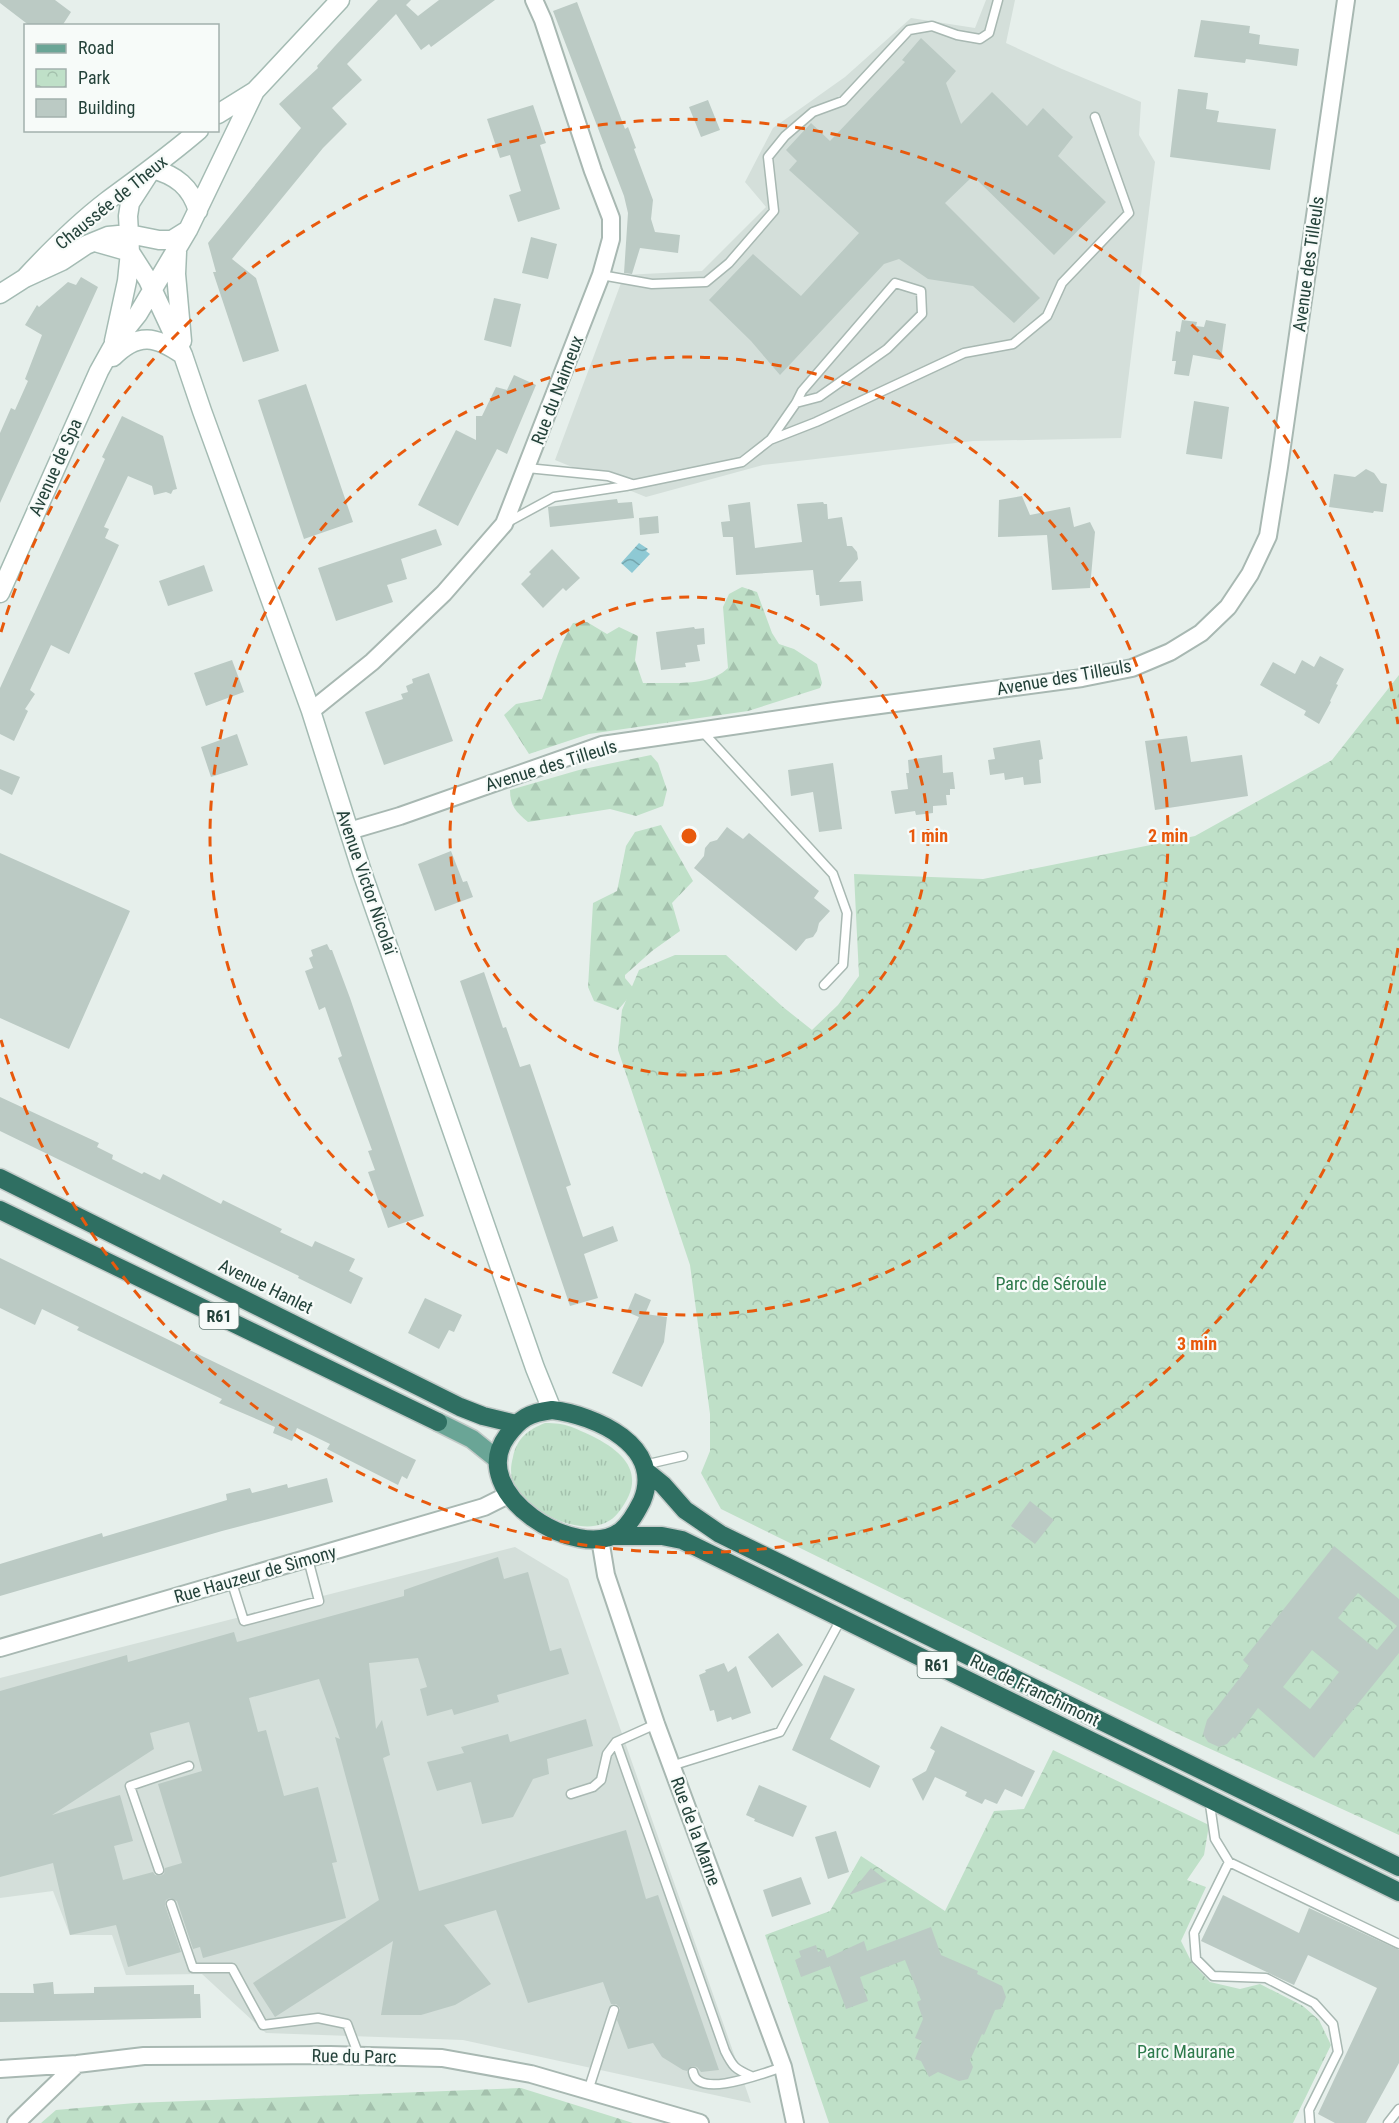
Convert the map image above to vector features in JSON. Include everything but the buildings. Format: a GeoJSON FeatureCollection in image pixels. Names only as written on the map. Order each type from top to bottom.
{"type":"FeatureCollection","features":[{"type":"Feature","properties":{"kind":"highway","name":"Avenue Hanlet"},"geometry":{"type":"LineString","coordinates":[[0,1178],[460,1407],[483,1416],[516,1424]]}},
{"type":"Feature","properties":{"kind":"highway","name":"R61"},"geometry":{"type":"LineString","coordinates":[[0,1209],[438,1422]]}},
{"type":"Feature","properties":{"kind":"highway","name":"R61"},"geometry":{"type":"LineString","coordinates":[[516,1424],[532,1413],[552,1410],[573,1413],[614,1431],[632,1446],[646,1469]]}},
{"type":"Feature","properties":{"kind":"highway"},"geometry":{"type":"LineString","coordinates":[[498,1460],[504,1440],[516,1424]]}},
{"type":"Feature","properties":{"kind":"highway","name":"R61"},"geometry":{"type":"LineString","coordinates":[[498,1460],[499,1476],[508,1495],[521,1510],[555,1530],[572,1536],[607,1537]]}},
{"type":"Feature","properties":{"kind":"highway"},"geometry":{"type":"LineString","coordinates":[[607,1537],[624,1528],[639,1506],[647,1483],[646,1469]]}},
{"type":"Feature","properties":{"kind":"highway","name":"Rue de Franchimont"},"geometry":{"type":"LineString","coordinates":[[646,1469],[685,1510],[720,1534],[1399,1868]]}},
{"type":"Feature","properties":{"kind":"highway","name":"Rue de Franchimont"},"geometry":{"type":"LineString","coordinates":[[607,1537],[662,1536],[682,1540],[1399,1892]]}},
{"type":"Feature","properties":{"kind":"main road","name":"R61"},"geometry":{"type":"LineString","coordinates":[[438,1422],[472,1440],[498,1460]]}},
{"type":"Feature","properties":{"kind":"street"},"geometry":{"type":"LineString","coordinates":[[219,113],[255,91],[340,0]]}},
{"type":"Feature","properties":{"kind":"street","name":"Rue du Naimeux"},"geometry":{"type":"LineString","coordinates":[[311,711],[351,680],[444,593],[504,524],[601,275],[611,239],[611,218],[543,20],[534,0]]}},
{"type":"Feature","properties":{"kind":"street","name":"Avenue des Tilleuls"},"geometry":{"type":"LineString","coordinates":[[349,831],[400,816],[602,745],[846,709],[1082,678],[1132,668],[1170,652],[1201,633],[1228,607],[1250,574],[1268,536],[1346,0]]}},
{"type":"Feature","properties":{"kind":"street"},"geometry":{"type":"LineString","coordinates":[[189,230],[255,91]]}},
{"type":"Feature","properties":{"kind":"street","name":"Chaussée de Theux"},"geometry":{"type":"LineString","coordinates":[[26,278],[84,219],[152,169],[197,132]]}},
{"type":"Feature","properties":{"kind":"street"},"geometry":{"type":"LineString","coordinates":[[94,242],[108,236],[129,234],[130,203],[152,169],[168,174],[187,187],[194,197],[198,211]]}},
{"type":"Feature","properties":{"kind":"street","name":"Chaussée de Theux"},"geometry":{"type":"LineString","coordinates":[[129,234],[172,240],[189,230]]}},
{"type":"Feature","properties":{"kind":"street","name":"Avenue de Spa"},"geometry":{"type":"LineString","coordinates":[[0,592],[99,371],[114,344],[138,314],[189,230]]}},
{"type":"Feature","properties":{"kind":"street","name":"Avenue de Spa"},"geometry":{"type":"LineString","coordinates":[[114,344],[127,281],[124,250],[129,234]]}},
{"type":"Feature","properties":{"kind":"street","name":"Chaussée de Theux"},"geometry":{"type":"LineString","coordinates":[[0,294],[94,242],[124,250]]}},
{"type":"Feature","properties":{"kind":"street"},"geometry":{"type":"LineString","coordinates":[[124,250],[153,290],[183,355]]}},
{"type":"Feature","properties":{"kind":"street"},"geometry":{"type":"LineString","coordinates":[[177,250],[177,283],[183,355]]}},
{"type":"Feature","properties":{"kind":"street"},"geometry":{"type":"LineString","coordinates":[[99,371],[118,351],[138,340],[165,342],[183,355]]}},
{"type":"Feature","properties":{"kind":"street","name":"Avenue Victor Nicolaï"},"geometry":{"type":"LineString","coordinates":[[183,355],[201,411],[311,711],[349,831],[531,1357],[552,1410]]}},
{"type":"Feature","properties":{"kind":"street","name":"Rue Hauzeur de Simony"},"geometry":{"type":"LineString","coordinates":[[0,1648],[484,1507],[508,1495]]}},
{"type":"Feature","properties":{"kind":"street","name":"Rue de la Marne"},"geometry":{"type":"LineString","coordinates":[[607,1537],[606,1575],[671,1766],[783,2067],[795,2123]]}},
{"type":"Feature","properties":{"kind":"street","name":"Rue du Parc"},"geometry":{"type":"LineString","coordinates":[[0,2069],[77,2064],[144,2056],[442,2058],[531,2074],[700,2123]]}},
{"type":"Feature","properties":{"kind":"street"},"geometry":{"type":"LineString","coordinates":[[16,2123],[77,2064]]}},
{"type":"Feature","properties":{"kind":"lane"},"geometry":{"type":"LineString","coordinates":[[601,275],[652,284],[706,282],[729,263],[774,211],[768,157],[785,136],[813,112],[843,101],[909,30],[932,26],[957,35],[980,39],[990,33],[998,0]]}},
{"type":"Feature","properties":{"kind":"lane"},"geometry":{"type":"LineString","coordinates":[[504,524],[554,497],[742,462],[771,440],[816,422],[964,353],[1013,344],[1047,316],[1062,283],[1129,213],[1095,117]]}},
{"type":"Feature","properties":{"kind":"lane"},"geometry":{"type":"LineString","coordinates":[[771,440],[802,391],[895,283],[921,291],[922,314],[887,350],[819,397],[796,403]]}},
{"type":"Feature","properties":{"kind":"lane"},"geometry":{"type":"LineString","coordinates":[[527,468],[608,476],[632,484]]}},
{"type":"Feature","properties":{"kind":"lane"},"geometry":{"type":"LineString","coordinates":[[701,730],[833,874],[847,913],[843,965],[824,985]]}},
{"type":"Feature","properties":{"kind":"lane"},"geometry":{"type":"LineString","coordinates":[[646,1469],[682,1456]]}},
{"type":"Feature","properties":{"kind":"lane"},"geometry":{"type":"LineString","coordinates":[[231,1580],[244,1622],[319,1600],[308,1559]]}},
{"type":"Feature","properties":{"kind":"lane"},"geometry":{"type":"LineString","coordinates":[[671,1766],[780,1732],[842,1618]]}},
{"type":"Feature","properties":{"kind":"lane"},"geometry":{"type":"LineString","coordinates":[[571,1794],[593,1787],[601,1780],[607,1754],[615,1742],[656,1724]]}},
{"type":"Feature","properties":{"kind":"lane"},"geometry":{"type":"LineString","coordinates":[[615,1742],[725,2051],[736,2069],[751,2076]]}},
{"type":"Feature","properties":{"kind":"lane"},"geometry":{"type":"LineString","coordinates":[[159,1870],[130,1786],[189,1766]]}},
{"type":"Feature","properties":{"kind":"lane"},"geometry":{"type":"LineString","coordinates":[[1209,1798],[1215,1839],[1229,1862],[1399,1944]]}},
{"type":"Feature","properties":{"kind":"lane"},"geometry":{"type":"LineString","coordinates":[[1229,1862],[1194,1933],[1196,1959],[1214,1976],[1266,1978],[1314,2003],[1333,2024],[1338,2052],[1310,2110],[1310,2123]]}},
{"type":"Feature","properties":{"kind":"lane"},"geometry":{"type":"LineString","coordinates":[[171,1904],[193,1968],[232,1968],[263,2025],[318,2018],[346,2024],[359,2056]]}},
{"type":"Feature","properties":{"kind":"lane"},"geometry":{"type":"LineString","coordinates":[[588,2091],[614,2010]]}},
{"type":"Feature","properties":{"kind":"lane"},"geometry":{"type":"LineString","coordinates":[[693,2072],[696,2079],[711,2085],[728,2084],[783,2067]]}},
{"type":"Feature","properties":{"kind":"lane"},"geometry":{"type":"LineString","coordinates":[[1388,2123],[1399,2109]]}},
{"type":"Feature","properties":{"kind":"shaded area"},"geometry":{"type":"Polygon","coordinates":[[[986,0],[1015,0],[1006,43],[1141,102],[1139,135],[1155,162],[1121,438],[973,441],[763,465],[646,497],[555,460],[624,275],[702,271],[766,207],[745,182],[773,128],[845,77],[911,18],[975,28],[986,0]]]}},
{"type":"Feature","properties":{"kind":"shaded area"},"geometry":{"type":"Polygon","coordinates":[[[515,1547],[568,1579],[751,2103],[463,2040],[266,2033],[202,1974],[126,1975],[112,1935],[70,1935],[53,1891],[0,1898],[0,1678],[515,1547]]]}},
{"type":"Feature","properties":{"kind":"green space"},"geometry":{"type":"Polygon","coordinates":[[[742,587],[757,592],[772,633],[779,644],[794,649],[817,664],[822,683],[820,688],[748,711],[589,734],[529,754],[504,715],[516,704],[542,699],[560,650],[573,623],[587,622],[607,634],[619,627],[638,636],[635,660],[643,683],[688,683],[710,679],[728,668],[723,607],[729,594],[742,587]]]}},
{"type":"Feature","properties":{"kind":"green space","name":"Parc de Séroule"},"geometry":{"type":"Polygon","coordinates":[[[1399,675],[1399,1835],[1182,1736],[721,1509],[701,1473],[710,1451],[710,1414],[690,1265],[618,1050],[622,1010],[639,970],[675,955],[726,955],[812,1030],[838,1005],[859,976],[854,874],[983,879],[1195,836],[1332,760],[1399,675]]]}},
{"type":"Feature","properties":{"kind":"green space"},"geometry":{"type":"Polygon","coordinates":[[[651,755],[658,763],[667,790],[663,806],[636,816],[610,809],[528,822],[517,812],[510,796],[510,790],[579,770],[651,755]]]}},
{"type":"Feature","properties":{"kind":"green space"},"geometry":{"type":"Polygon","coordinates":[[[661,825],[693,881],[672,903],[680,931],[652,951],[625,975],[635,990],[618,1010],[594,1001],[588,987],[593,903],[617,891],[626,846],[635,832],[661,825]]]}},
{"type":"Feature","properties":{"kind":"green space"},"geometry":{"type":"Polygon","coordinates":[[[545,1423],[564,1425],[592,1436],[605,1443],[624,1459],[632,1478],[631,1488],[627,1500],[618,1513],[607,1522],[594,1526],[579,1526],[564,1522],[536,1508],[516,1488],[511,1469],[517,1445],[528,1432],[545,1423]]]}},
{"type":"Feature","properties":{"kind":"green space","name":"Parc Maurane"},"geometry":{"type":"Polygon","coordinates":[[[1053,1750],[1209,1825],[1204,1855],[1187,1880],[1206,1887],[1181,1941],[1192,1963],[1210,1982],[1240,1989],[1260,1984],[1303,2006],[1319,2020],[1331,2045],[1293,2123],[829,2123],[765,1935],[830,1911],[861,1856],[945,1911],[994,1811],[1024,1809],[1053,1750]]]}},
{"type":"Feature","properties":{"kind":"green space"},"geometry":{"type":"Polygon","coordinates":[[[521,2088],[633,2123],[41,2123],[56,2110],[135,2103],[521,2088]]]}},
{"type":"Feature","properties":{"kind":"water"},"geometry":{"type":"Polygon","coordinates":[[[639,543],[648,549],[646,551],[650,554],[632,573],[621,563],[639,543]]]}}]}
